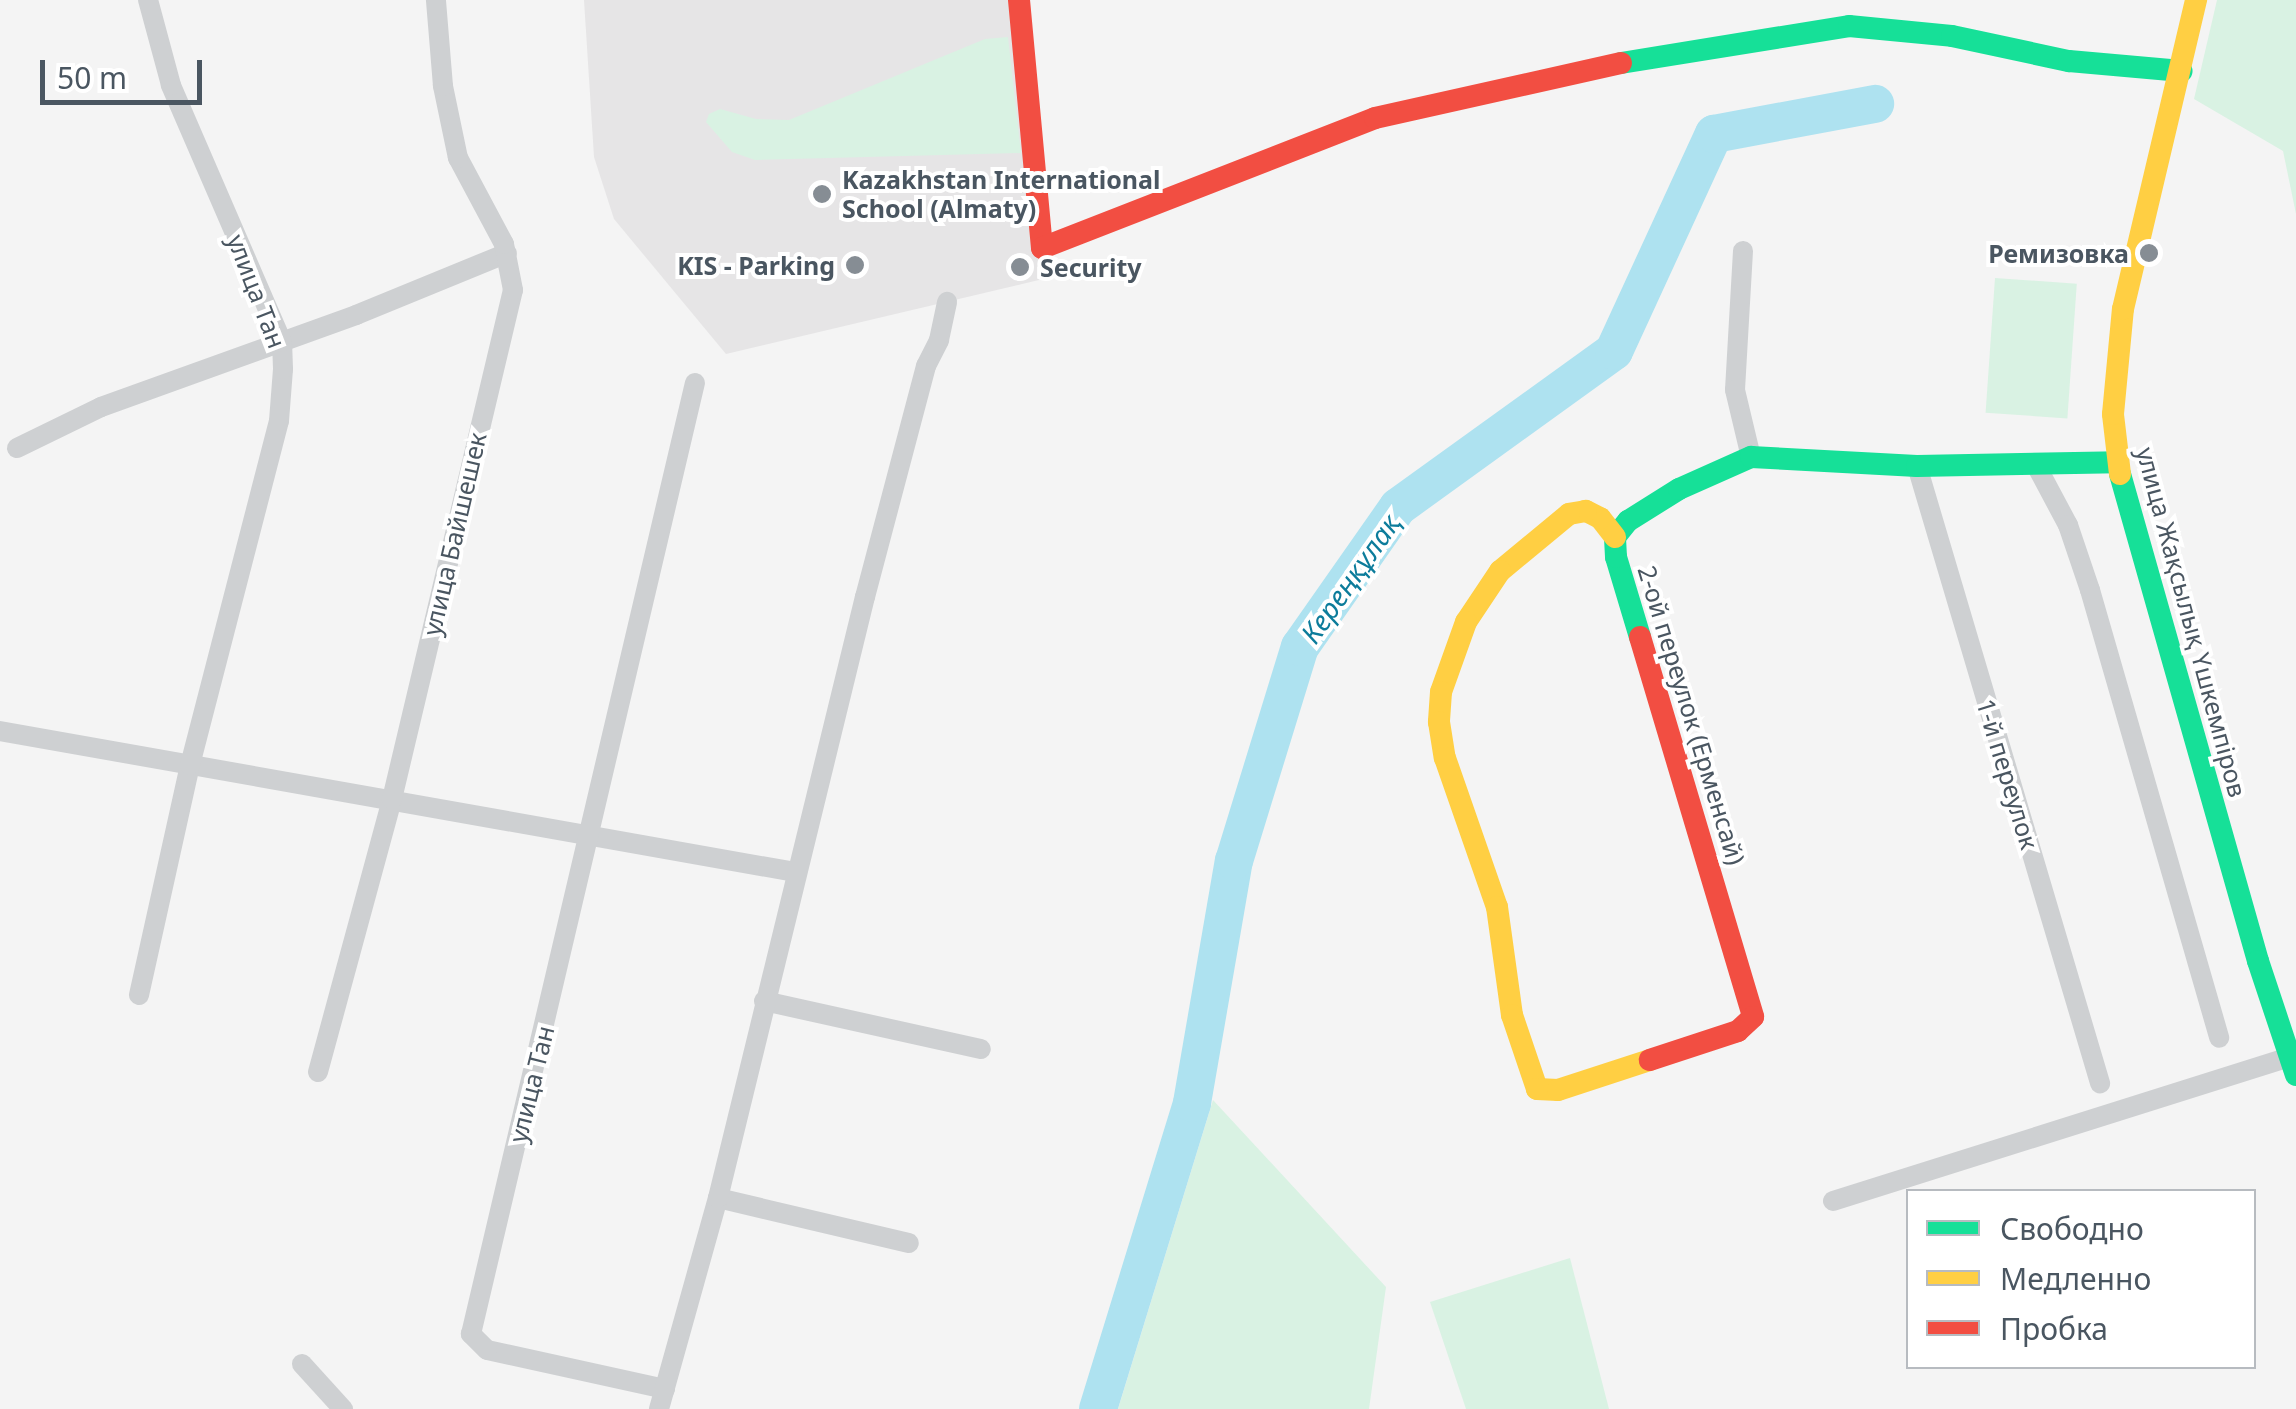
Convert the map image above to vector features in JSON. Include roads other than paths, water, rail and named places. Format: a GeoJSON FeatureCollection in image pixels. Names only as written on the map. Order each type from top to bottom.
{"type":"FeatureCollection","features":[{"type":"Feature","properties":{"kind":"street","name":"улица Тан"},"geometry":{"type":"LineString","coordinates":[[139,996],[190,765],[279,420],[282,342],[172,85],[148,0]]}},
{"type":"Feature","properties":{"kind":"street","name":"улица Байшешек"},"geometry":{"type":"LineString","coordinates":[[318,1072],[392,799],[513,290],[507,254],[458,158],[443,86],[436,0]]}},
{"type":"Feature","properties":{"kind":"street"},"geometry":{"type":"LineString","coordinates":[[1020,0],[1042,248],[1375,118],[1517,84],[1718,44],[1849,26],[1952,36],[2069,61],[2182,71]]}},
{"type":"Feature","properties":{"kind":"street","name":"улица Жақсылық Үшкемпіров"},"geometry":{"type":"LineString","coordinates":[[2196,0],[2123,310],[2113,414],[2117,462],[2258,962],[2294,1062]]}},
{"type":"Feature","properties":{"kind":"street"},"geometry":{"type":"LineString","coordinates":[[1743,250],[1735,390],[1751,457]]}},
{"type":"Feature","properties":{"kind":"street"},"geometry":{"type":"LineString","coordinates":[[17,448],[101,406],[282,342],[507,254]]}},
{"type":"Feature","properties":{"kind":"street"},"geometry":{"type":"LineString","coordinates":[[662,1399],[718,1198],[795,872],[920,385],[939,340],[947,302]]}},
{"type":"Feature","properties":{"kind":"street","name":"улица Тан"},"geometry":{"type":"LineString","coordinates":[[662,1399],[487,1350],[471,1334],[696,382]]}},
{"type":"Feature","properties":{"kind":"street"},"geometry":{"type":"LineString","coordinates":[[1615,537],[1628,520],[1679,488],[1751,457],[1917,466],[2037,467],[2117,462]]}},
{"type":"Feature","properties":{"kind":"street","name":"1-й переулок"},"geometry":{"type":"LineString","coordinates":[[1917,466],[2100,1082]]}},
{"type":"Feature","properties":{"kind":"street"},"geometry":{"type":"LineString","coordinates":[[2037,467],[2068,525],[2090,590],[2219,1038]]}},
{"type":"Feature","properties":{"kind":"street","name":"2-ой переулок (Ерменсай)"},"geometry":{"type":"LineString","coordinates":[[1586,511],[1600,518],[1615,537],[1616,557],[1651,681],[1753,1017],[1738,1030],[1558,1090],[1537,1090],[1512,1015],[1493,894],[1444,758],[1439,722],[1441,692],[1466,622],[1500,572],[1546,529],[1570,514],[1586,511]]}},
{"type":"Feature","properties":{"kind":"street"},"geometry":{"type":"LineString","coordinates":[[0,731],[795,872]]}},
{"type":"Feature","properties":{"kind":"street"},"geometry":{"type":"LineString","coordinates":[[764,1001],[981,1049]]}},
{"type":"Feature","properties":{"kind":"street"},"geometry":{"type":"LineString","coordinates":[[1833,1201],[2294,1062]]}},
{"type":"Feature","properties":{"kind":"street"},"geometry":{"type":"LineString","coordinates":[[718,1198],[910,1243]]}},
{"type":"Feature","properties":{"kind":"street"},"geometry":{"type":"LineString","coordinates":[[302,1364],[343,1409]]}},
{"type":"Feature","properties":{"kind":"waterway","name":"Кереңқұлақ"},"geometry":{"type":"LineString","coordinates":[[1098,1409],[1192,1103],[1234,861],[1300,647],[1398,507],[1614,351],[1714,134],[1875,104]]}},
{"type":"Feature","properties":{"kind":"place","name":"Kazakhstan International School (Almaty)"},"geometry":{"type":"Point","coordinates":[822,194]}},
{"type":"Feature","properties":{"kind":"place","name":"Ремизовка"},"geometry":{"type":"Point","coordinates":[2149,253]}},
{"type":"Feature","properties":{"kind":"place","name":"KIS - Parking"},"geometry":{"type":"Point","coordinates":[855,265]}},
{"type":"Feature","properties":{"kind":"place","name":"Security"},"geometry":{"type":"Point","coordinates":[1020,267]}}]}
